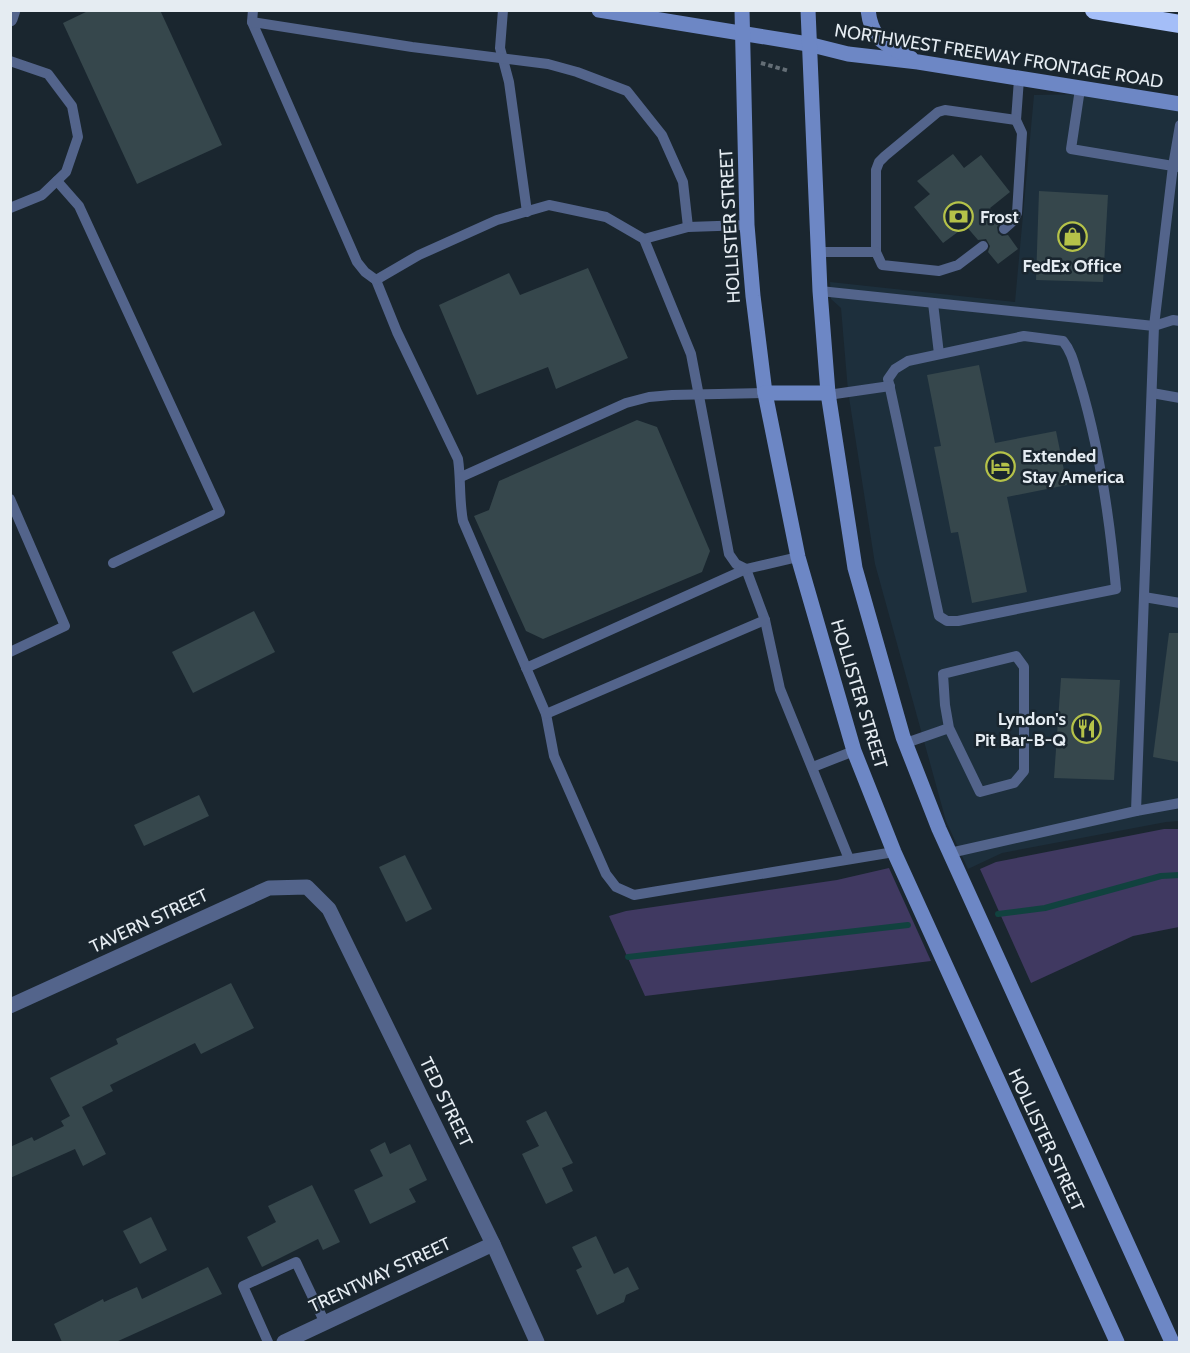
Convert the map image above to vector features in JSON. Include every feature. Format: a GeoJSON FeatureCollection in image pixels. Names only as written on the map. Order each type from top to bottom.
{"type":"FeatureCollection","features":[{"type":"Feature","properties":{"kind":"highway"},"geometry":{"type":"LineString","coordinates":[[1094,10],[1179,24]]}},
{"type":"Feature","properties":{"kind":"main road","name":"NORTHWEST FREEWAY FRONTAGE ROAD"},"geometry":{"type":"LineString","coordinates":[[599,10],[636,13],[808,44],[848,54],[918,62],[1179,104]]}},
{"type":"Feature","properties":{"kind":"main road","name":"HOLLISTER STREET"},"geometry":{"type":"LineString","coordinates":[[742,10],[747,225],[753,296],[765,393],[798,557],[854,751],[894,852],[1117,1342]]}},
{"type":"Feature","properties":{"kind":"main road","name":"HOLLISTER STREET"},"geometry":{"type":"LineString","coordinates":[[808,10],[819,291],[828,394],[855,568],[906,743],[950,853],[1172,1342]]}},
{"type":"Feature","properties":{"kind":"main road"},"geometry":{"type":"LineString","coordinates":[[868,10],[870,25],[880,41],[918,62]]}},
{"type":"Feature","properties":{"kind":"main road"},"geometry":{"type":"LineString","coordinates":[[765,393],[828,394]]}},
{"type":"Feature","properties":{"kind":"street"},"geometry":{"type":"LineString","coordinates":[[10,19],[12,10]]}},
{"type":"Feature","properties":{"kind":"street","name":"TAVERN STREET"},"geometry":{"type":"LineString","coordinates":[[10,1006],[269,888],[307,887]]}},
{"type":"Feature","properties":{"kind":"street","name":"TED STREET"},"geometry":{"type":"LineString","coordinates":[[307,887],[329,909],[493,1244],[537,1342]]}},
{"type":"Feature","properties":{"kind":"street","name":"TRENTWAY STREET"},"geometry":{"type":"LineString","coordinates":[[284,1342],[493,1244]]}},
{"type":"Feature","properties":{"kind":"lane"},"geometry":{"type":"LineString","coordinates":[[503,10],[500,39],[502,59],[509,82],[527,212]]}},
{"type":"Feature","properties":{"kind":"lane"},"geometry":{"type":"LineString","coordinates":[[252,16],[412,47],[548,64],[577,72],[627,91],[662,135],[683,182],[688,227]]}},
{"type":"Feature","properties":{"kind":"lane"},"geometry":{"type":"LineString","coordinates":[[252,16],[357,262],[376,280],[397,332],[458,459],[463,520],[546,714],[554,756],[606,874],[616,887],[634,895],[894,852]]}},
{"type":"Feature","properties":{"kind":"lane"},"geometry":{"type":"LineString","coordinates":[[10,61],[48,74],[72,106],[78,137],[66,172],[42,195],[10,208]]}},
{"type":"Feature","properties":{"kind":"lane"},"geometry":{"type":"LineString","coordinates":[[1004,229],[1013,221],[1017,213],[1022,133],[1016,120],[1019,79]]}},
{"type":"Feature","properties":{"kind":"lane"},"geometry":{"type":"LineString","coordinates":[[1080,89],[1071,149],[1176,166]]}},
{"type":"Feature","properties":{"kind":"lane"},"geometry":{"type":"LineString","coordinates":[[983,246],[958,265],[939,271],[882,265],[876,252],[876,170],[879,162],[885,156],[938,112],[945,110],[1016,120]]}},
{"type":"Feature","properties":{"kind":"lane"},"geometry":{"type":"LineString","coordinates":[[1136,812],[1154,326],[1176,166],[1179,125]]}},
{"type":"Feature","properties":{"kind":"lane"},"geometry":{"type":"LineString","coordinates":[[57,181],[80,206],[220,512],[113,563]]}},
{"type":"Feature","properties":{"kind":"lane"},"geometry":{"type":"LineString","coordinates":[[376,280],[419,255],[497,220],[549,205],[606,217],[644,239],[691,354],[729,554],[736,564],[746,569],[765,621],[780,689],[849,860]]}},
{"type":"Feature","properties":{"kind":"lane"},"geometry":{"type":"LineString","coordinates":[[644,239],[688,227],[747,225]]}},
{"type":"Feature","properties":{"kind":"lane"},"geometry":{"type":"LineString","coordinates":[[818,252],[876,252]]}},
{"type":"Feature","properties":{"kind":"lane"},"geometry":{"type":"LineString","coordinates":[[819,291],[1154,326],[1173,320],[1179,321]]}},
{"type":"Feature","properties":{"kind":"lane"},"geometry":{"type":"LineString","coordinates":[[933,303],[939,354]]}},
{"type":"Feature","properties":{"kind":"lane"},"geometry":{"type":"LineString","coordinates":[[1023,336],[1063,341],[1069,348],[1085,400],[1101,475],[1116,589],[1101,590],[958,621],[947,621],[939,615],[888,379],[895,369],[908,361],[939,354],[1023,336]]}},
{"type":"Feature","properties":{"kind":"lane"},"geometry":{"type":"LineString","coordinates":[[828,394],[890,386]]}},
{"type":"Feature","properties":{"kind":"lane"},"geometry":{"type":"LineString","coordinates":[[461,477],[626,403],[649,397],[765,393]]}},
{"type":"Feature","properties":{"kind":"lane"},"geometry":{"type":"LineString","coordinates":[[1152,393],[1179,398]]}},
{"type":"Feature","properties":{"kind":"lane"},"geometry":{"type":"LineString","coordinates":[[10,499],[65,626],[10,652]]}},
{"type":"Feature","properties":{"kind":"lane"},"geometry":{"type":"LineString","coordinates":[[526,669],[746,569],[798,557]]}},
{"type":"Feature","properties":{"kind":"lane"},"geometry":{"type":"LineString","coordinates":[[1144,597],[1179,603]]}},
{"type":"Feature","properties":{"kind":"lane"},"geometry":{"type":"LineString","coordinates":[[546,714],[765,621]]}},
{"type":"Feature","properties":{"kind":"lane"},"geometry":{"type":"LineString","coordinates":[[1016,656],[1024,667],[1024,771],[1014,783],[980,792],[949,728],[943,674],[1016,656]]}},
{"type":"Feature","properties":{"kind":"lane"},"geometry":{"type":"LineString","coordinates":[[906,743],[949,728]]}},
{"type":"Feature","properties":{"kind":"lane"},"geometry":{"type":"LineString","coordinates":[[813,767],[854,751]]}},
{"type":"Feature","properties":{"kind":"lane"},"geometry":{"type":"LineString","coordinates":[[950,853],[1179,803]]}},
{"type":"Feature","properties":{"kind":"lane"},"geometry":{"type":"LineString","coordinates":[[268,1342],[243,1286],[296,1262],[325,1323]]}},
{"type":"Feature","properties":{"kind":"path"},"geometry":{"type":"LineString","coordinates":[[759,63],[789,71]]}},
{"type":"Feature","properties":{"kind":"shaded area"},"geometry":{"type":"Polygon","coordinates":[[[1086,94],[1179,111],[1179,821],[1002,853],[968,869],[946,821],[875,564],[848,391],[841,308],[831,299],[830,282],[1015,302],[1034,95],[1086,94]]]}},
{"type":"Feature","properties":{"kind":"shaded area"},"geometry":{"type":"Polygon","coordinates":[[[1164,829],[1179,829],[1179,927],[1133,936],[1031,983],[980,869],[996,862],[1164,829]]]}},
{"type":"Feature","properties":{"kind":"shaded area"},"geometry":{"type":"Polygon","coordinates":[[[889,868],[931,961],[645,996],[609,916],[626,911],[837,880],[889,868]]]}},
{"type":"Feature","properties":{"kind":"building"},"geometry":{"type":"Polygon","coordinates":[[[90,10],[160,10],[222,145],[137,184],[63,23],[90,10]]]}},
{"type":"Feature","properties":{"kind":"building","name":"Frost"},"geometry":{"type":"Polygon","coordinates":[[[953,154],[964,168],[981,155],[1010,192],[990,208],[1000,223],[997,227],[998,233],[1002,236],[1008,235],[1018,249],[998,264],[988,252],[990,246],[986,239],[978,240],[966,226],[943,243],[914,207],[930,194],[917,181],[953,154]]]}},
{"type":"Feature","properties":{"kind":"building","name":"FedEx Office"},"geometry":{"type":"Polygon","coordinates":[[[1039,191],[1108,195],[1103,282],[1036,280],[1039,191]]]}},
{"type":"Feature","properties":{"kind":"building"},"geometry":{"type":"Polygon","coordinates":[[[588,268],[628,358],[556,389],[548,367],[477,395],[439,305],[509,273],[520,295],[588,268]]]}},
{"type":"Feature","properties":{"kind":"building","name":"Extended Stay America"},"geometry":{"type":"Polygon","coordinates":[[[979,365],[995,443],[1056,431],[1067,485],[1007,497],[1027,592],[972,603],[958,532],[951,533],[934,447],[941,446],[927,375],[979,365]]]}},
{"type":"Feature","properties":{"kind":"building"},"geometry":{"type":"Polygon","coordinates":[[[637,420],[657,427],[710,551],[702,572],[543,639],[526,631],[474,516],[489,510],[499,481],[637,420]]]}},
{"type":"Feature","properties":{"kind":"building"},"geometry":{"type":"Polygon","coordinates":[[[254,611],[275,652],[193,693],[172,652],[254,611]]]}},
{"type":"Feature","properties":{"kind":"building"},"geometry":{"type":"Polygon","coordinates":[[[1169,633],[1179,633],[1179,762],[1153,757],[1169,633]]]}},
{"type":"Feature","properties":{"kind":"building","name":"Lyndon's Pit Bar-B-Q"},"geometry":{"type":"Polygon","coordinates":[[[1061,678],[1120,680],[1114,780],[1054,778],[1061,678]]]}},
{"type":"Feature","properties":{"kind":"building"},"geometry":{"type":"Polygon","coordinates":[[[199,795],[209,816],[144,846],[134,825],[199,795]]]}},
{"type":"Feature","properties":{"kind":"building"},"geometry":{"type":"Polygon","coordinates":[[[405,855],[432,909],[406,922],[379,867],[405,855]]]}},
{"type":"Feature","properties":{"kind":"building"},"geometry":{"type":"Polygon","coordinates":[[[231,983],[254,1028],[201,1054],[195,1043],[110,1085],[113,1091],[82,1107],[106,1154],[83,1166],[75,1149],[10,1178],[10,1147],[32,1137],[34,1141],[64,1126],[61,1121],[70,1116],[50,1078],[118,1044],[116,1039],[231,983]]]}},
{"type":"Feature","properties":{"kind":"building"},"geometry":{"type":"Polygon","coordinates":[[[546,1111],[573,1163],[562,1168],[573,1191],[546,1204],[522,1154],[539,1146],[526,1121],[546,1111]]]}},
{"type":"Feature","properties":{"kind":"building"},"geometry":{"type":"Polygon","coordinates":[[[385,1142],[390,1154],[410,1144],[427,1180],[409,1189],[416,1202],[370,1224],[354,1190],[383,1176],[370,1150],[385,1142]]]}},
{"type":"Feature","properties":{"kind":"building"},"geometry":{"type":"Polygon","coordinates":[[[312,1185],[340,1242],[323,1250],[318,1239],[262,1267],[247,1237],[276,1222],[268,1206],[312,1185]]]}},
{"type":"Feature","properties":{"kind":"building"},"geometry":{"type":"Polygon","coordinates":[[[151,1217],[167,1250],[140,1264],[123,1231],[151,1217]]]}},
{"type":"Feature","properties":{"kind":"building"},"geometry":{"type":"Polygon","coordinates":[[[596,1236],[614,1274],[628,1267],[639,1289],[626,1295],[624,1302],[597,1315],[576,1270],[582,1267],[572,1247],[596,1236]]]}},
{"type":"Feature","properties":{"kind":"building"},"geometry":{"type":"Polygon","coordinates":[[[208,1267],[222,1294],[116,1342],[62,1342],[54,1324],[103,1299],[104,1302],[137,1287],[142,1299],[208,1267]]]}},
{"type":"Feature","properties":{"kind":"waterway"},"geometry":{"type":"LineString","coordinates":[[998,914],[1045,908],[1161,876],[1180,875]]}},
{"type":"Feature","properties":{"kind":"waterway"},"geometry":{"type":"LineString","coordinates":[[628,957],[908,925]]}},
{"type":"Feature","properties":{"kind":"place","name":"Frost"},"geometry":{"type":"Point","coordinates":[959,217]}},
{"type":"Feature","properties":{"kind":"place","name":"FedEx Office"},"geometry":{"type":"Point","coordinates":[1072,237]}},
{"type":"Feature","properties":{"kind":"place","name":"Extended Stay America"},"geometry":{"type":"Point","coordinates":[1001,466]}},
{"type":"Feature","properties":{"kind":"place","name":"Lyndon's Pit Bar-B-Q"},"geometry":{"type":"Point","coordinates":[1087,729]}}]}
